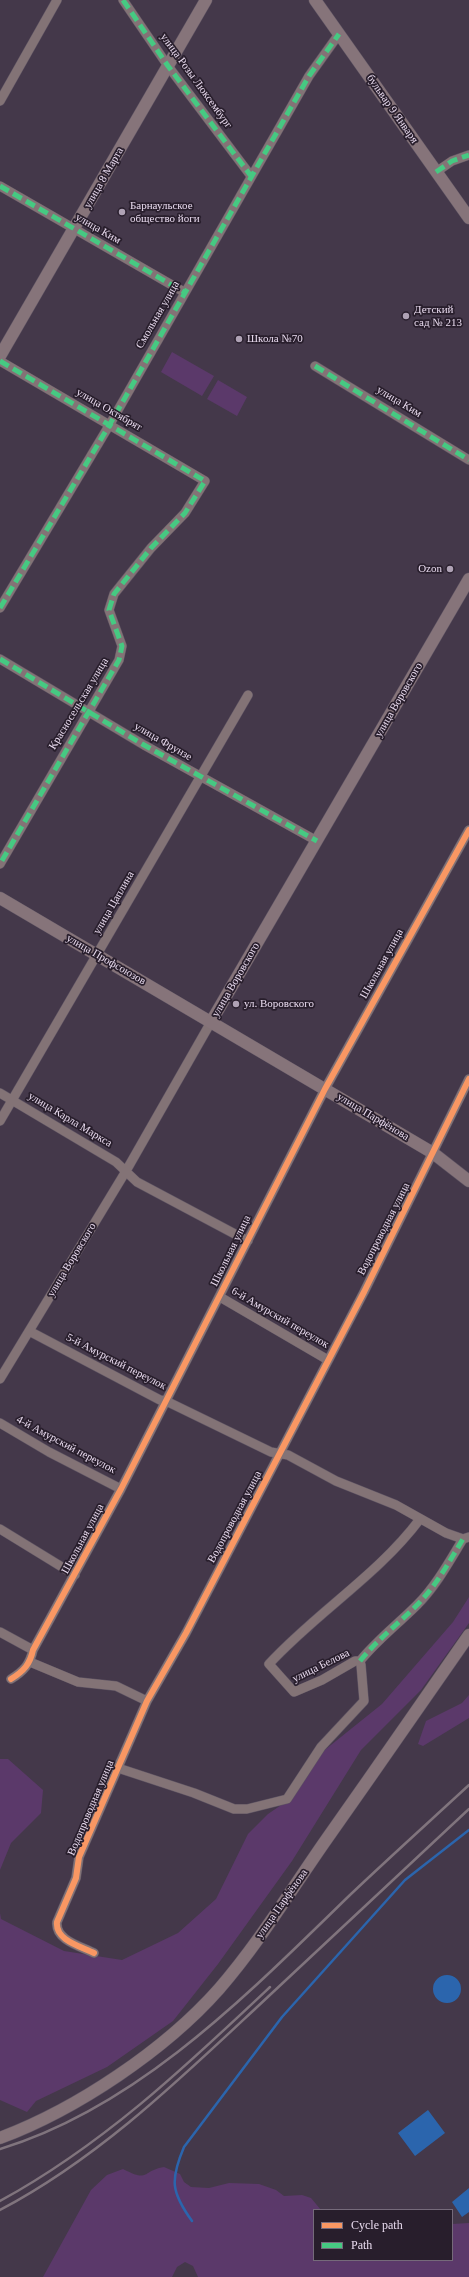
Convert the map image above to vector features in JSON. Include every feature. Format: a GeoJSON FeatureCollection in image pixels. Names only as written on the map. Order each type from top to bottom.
{"type":"FeatureCollection","features":[{"type":"Feature","properties":{"kind":"main road","name":"улица 8 Марта"},"geometry":{"type":"LineString","coordinates":[[0,356],[206,0]]}},
{"type":"Feature","properties":{"kind":"main road","name":"бульвар 9 Января"},"geometry":{"type":"LineString","coordinates":[[315,0],[469,218]]}},
{"type":"Feature","properties":{"kind":"main road","name":"улица Воровского"},"geometry":{"type":"LineString","coordinates":[[211,1022],[469,579]]}},
{"type":"Feature","properties":{"kind":"main road","name":"улица Профсоюзов"},"geometry":{"type":"LineString","coordinates":[[0,898],[211,1022]]}},
{"type":"Feature","properties":{"kind":"main road","name":"улица Парфёнова"},"geometry":{"type":"LineString","coordinates":[[211,1022],[433,1153],[469,1181]]}},
{"type":"Feature","properties":{"kind":"main road","name":"улица Парфёнова"},"geometry":{"type":"LineString","coordinates":[[0,2138],[42,2120],[130,2068],[175,2033],[219,1989],[263,1931],[469,1635]]}},
{"type":"Feature","properties":{"kind":"street"},"geometry":{"type":"LineString","coordinates":[[0,101],[57,0]]}},
{"type":"Feature","properties":{"kind":"street","name":"улица Розы Люксембург"},"geometry":{"type":"LineString","coordinates":[[123,0],[168,66],[251,176]]}},
{"type":"Feature","properties":{"kind":"street","name":"Смольная улица"},"geometry":{"type":"LineString","coordinates":[[0,608],[110,424],[184,292],[309,76],[339,34]]}},
{"type":"Feature","properties":{"kind":"street"},"geometry":{"type":"LineString","coordinates":[[436,172],[452,162],[469,155]]}},
{"type":"Feature","properties":{"kind":"street","name":"улица Ким"},"geometry":{"type":"LineString","coordinates":[[0,186],[184,292]]}},
{"type":"Feature","properties":{"kind":"street","name":"улица Октябрят"},"geometry":{"type":"LineString","coordinates":[[0,361],[205,481]]}},
{"type":"Feature","properties":{"kind":"street","name":"улица Ким"},"geometry":{"type":"LineString","coordinates":[[316,366],[469,460]]}},
{"type":"Feature","properties":{"kind":"street","name":"Красносельская улица"},"geometry":{"type":"LineString","coordinates":[[0,864],[119,660],[122,646],[109,610],[114,594],[151,548],[185,513],[205,481]]}},
{"type":"Feature","properties":{"kind":"street","name":"улица Фрунзе"},"geometry":{"type":"LineString","coordinates":[[0,659],[201,777],[317,841]]}},
{"type":"Feature","properties":{"kind":"street","name":"улица Цаплина"},"geometry":{"type":"LineString","coordinates":[[0,1121],[248,696]]}},
{"type":"Feature","properties":{"kind":"street","name":"Школьная улица"},"geometry":{"type":"LineString","coordinates":[[30,1662],[33,1650],[121,1489],[325,1089],[469,830]]}},
{"type":"Feature","properties":{"kind":"street","name":"улица Воровского"},"geometry":{"type":"LineString","coordinates":[[0,1379],[126,1171],[211,1022]]}},
{"type":"Feature","properties":{"kind":"street","name":"Водопроводная улица"},"geometry":{"type":"LineString","coordinates":[[94,1953],[59,1935],[56,1929],[56,1922],[76,1878],[79,1857],[148,1701],[186,1633],[328,1360],[469,1079]]}},
{"type":"Feature","properties":{"kind":"street","name":"улица Карла Маркса"},"geometry":{"type":"LineString","coordinates":[[0,1093],[116,1162],[137,1182],[248,1240]]}},
{"type":"Feature","properties":{"kind":"street","name":"6-й Амурский переулок"},"geometry":{"type":"LineString","coordinates":[[220,1297],[328,1360]]}},
{"type":"Feature","properties":{"kind":"street","name":"5-й Амурский переулок"},"geometry":{"type":"LineString","coordinates":[[29,1331],[160,1400],[166,1401],[271,1452],[288,1455],[336,1481],[396,1505],[446,1533],[466,1538]]}},
{"type":"Feature","properties":{"kind":"street","name":"4-й Амурский переулок"},"geometry":{"type":"LineString","coordinates":[[0,1423],[49,1452],[121,1489]]}},
{"type":"Feature","properties":{"kind":"street","name":"улица Белова"},"geometry":{"type":"LineString","coordinates":[[118,1768],[194,1793],[234,1809],[247,1809],[282,1801],[291,1794],[322,1747],[364,1701],[360,1661],[355,1661],[322,1680],[294,1692],[270,1664],[380,1563],[409,1534],[420,1519]]}},
{"type":"Feature","properties":{"kind":"street"},"geometry":{"type":"LineString","coordinates":[[0,1529],[75,1575]]}},
{"type":"Feature","properties":{"kind":"street"},"geometry":{"type":"LineString","coordinates":[[360,1661],[418,1604],[442,1576],[466,1538]]}},
{"type":"Feature","properties":{"kind":"street"},"geometry":{"type":"LineString","coordinates":[[0,1632],[33,1650]]}},
{"type":"Feature","properties":{"kind":"street"},"geometry":{"type":"LineString","coordinates":[[11,1679],[23,1671],[30,1662],[78,1682],[116,1686],[148,1701]]}},
{"type":"Feature","properties":{"kind":"shaded area"},"geometry":{"type":"Polygon","coordinates":[[[172,352],[214,376],[202,396],[161,372],[172,352]]]}},
{"type":"Feature","properties":{"kind":"shaded area"},"geometry":{"type":"Polygon","coordinates":[[[218,380],[247,397],[237,416],[207,399],[218,380]]]}},
{"type":"Feature","properties":{"kind":"shaded area"},"geometry":{"type":"Polygon","coordinates":[[[469,1597],[469,1623],[421,1690],[361,1750],[292,1861],[218,1964],[173,2021],[107,2067],[36,2101],[27,2112],[0,2100],[0,1913],[1,1919],[64,1951],[122,1960],[178,1933],[216,1899],[248,1834],[268,1814],[290,1799],[321,1753],[382,1704],[453,1622],[469,1597]]]}},
{"type":"Feature","properties":{"kind":"shaded area"},"geometry":{"type":"Polygon","coordinates":[[[469,1695],[469,1718],[423,1746],[418,1744],[426,1721],[462,1703],[469,1695]]]}},
{"type":"Feature","properties":{"kind":"shaded area"},"geometry":{"type":"Polygon","coordinates":[[[0,1759],[8,1759],[43,1790],[41,1813],[11,1843],[0,1870],[0,1759]]]}},
{"type":"Feature","properties":{"kind":"shaded area"},"geometry":{"type":"Polygon","coordinates":[[[164,2167],[180,2174],[184,2182],[191,2187],[209,2188],[229,2183],[259,2184],[276,2190],[284,2196],[302,2195],[311,2198],[320,2209],[313,2209],[313,2261],[453,2261],[453,2224],[469,2223],[469,2277],[198,2277],[193,2266],[185,2262],[177,2267],[172,2277],[43,2277],[91,2190],[107,2175],[123,2169],[142,2176],[164,2167]]]}},
{"type":"Feature","properties":{"kind":"water"},"geometry":{"type":"Polygon","coordinates":[[[447,1975],[457,1979],[461,1989],[457,1999],[447,2003],[437,1999],[433,1989],[437,1979],[447,1975]]]}},
{"type":"Feature","properties":{"kind":"water"},"geometry":{"type":"Polygon","coordinates":[[[428,2110],[445,2133],[415,2156],[398,2133],[428,2110]]]}},
{"type":"Feature","properties":{"kind":"water"},"geometry":{"type":"Polygon","coordinates":[[[469,2188],[469,2212],[462,2217],[452,2202],[469,2188]]]}},
{"type":"Feature","properties":{"kind":"waterway"},"geometry":{"type":"LineString","coordinates":[[192,2221],[180,2202],[175,2186],[176,2168],[184,2147],[282,2017],[405,1880],[469,1830]]}},
{"type":"Feature","properties":{"kind":"railway"},"geometry":{"type":"LineString","coordinates":[[0,2149],[51,2130],[99,2105],[146,2076],[190,2042],[232,2007],[469,1785]]}},
{"type":"Feature","properties":{"kind":"railway"},"geometry":{"type":"LineString","coordinates":[[0,2210],[36,2190],[70,2167],[135,2118],[196,2064],[469,1809]]}},
{"type":"Feature","properties":{"kind":"railway"},"geometry":{"type":"LineString","coordinates":[[0,2201],[38,2179],[74,2155],[142,2103],[175,2075],[270,1987]]}},
{"type":"Feature","properties":{"kind":"marked path"},"geometry":{"type":"LineString","coordinates":[[123,0],[168,66],[251,176]]}},
{"type":"Feature","properties":{"kind":"marked path"},"geometry":{"type":"LineString","coordinates":[[0,608],[110,424],[309,76],[339,34]]}},
{"type":"Feature","properties":{"kind":"marked path"},"geometry":{"type":"LineString","coordinates":[[436,172],[452,161],[469,155]]}},
{"type":"Feature","properties":{"kind":"marked path"},"geometry":{"type":"LineString","coordinates":[[0,186],[184,292]]}},
{"type":"Feature","properties":{"kind":"marked path"},"geometry":{"type":"LineString","coordinates":[[0,361],[205,481],[185,513],[151,548],[114,594],[109,610],[122,646],[119,660],[0,864]]}},
{"type":"Feature","properties":{"kind":"marked path"},"geometry":{"type":"LineString","coordinates":[[315,366],[469,460]]}},
{"type":"Feature","properties":{"kind":"marked path"},"geometry":{"type":"LineString","coordinates":[[0,659],[144,745],[317,841]]}},
{"type":"Feature","properties":{"kind":"marked path"},"geometry":{"type":"LineString","coordinates":[[360,1661],[373,1646],[424,1598],[442,1574],[463,1539]]}},
{"type":"Feature","properties":{"kind":"cycle path"},"geometry":{"type":"LineString","coordinates":[[11,1679],[20,1673],[28,1663],[33,1650],[121,1489],[325,1089],[469,830]]}},
{"type":"Feature","properties":{"kind":"cycle path"},"geometry":{"type":"LineString","coordinates":[[94,1953],[64,1938],[57,1928],[57,1922],[76,1878],[79,1857],[147,1701],[186,1633],[364,1292],[469,1079]]}},
{"type":"Feature","properties":{"kind":"place","name":"Барнаульское общество йоги"},"geometry":{"type":"Point","coordinates":[122,212]}},
{"type":"Feature","properties":{"kind":"place","name":"Детский сад № 213"},"geometry":{"type":"Point","coordinates":[406,316]}},
{"type":"Feature","properties":{"kind":"place","name":"Школа №70"},"geometry":{"type":"Point","coordinates":[239,339]}},
{"type":"Feature","properties":{"kind":"place","name":"Ozon"},"geometry":{"type":"Point","coordinates":[450,569]}},
{"type":"Feature","properties":{"kind":"place","name":"ул. Воровского"},"geometry":{"type":"Point","coordinates":[236,1004]}}]}
